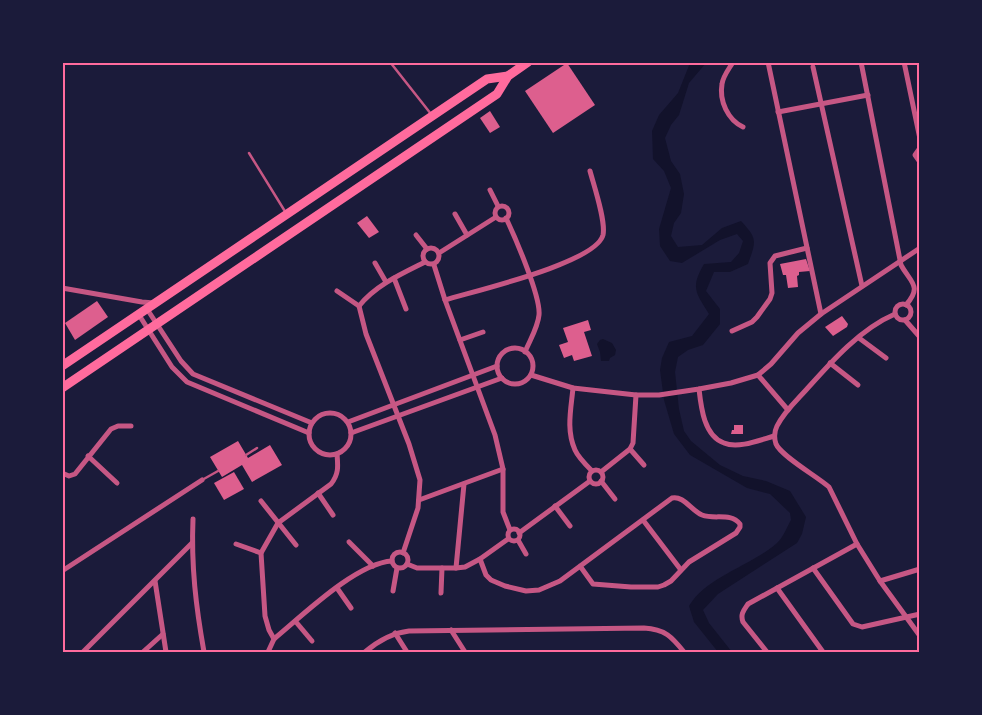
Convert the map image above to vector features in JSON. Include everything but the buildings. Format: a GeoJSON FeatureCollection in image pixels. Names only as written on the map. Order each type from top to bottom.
{"type":"FeatureCollection","features":[{"type":"Feature","properties":{"kind":"highway"},"geometry":{"type":"LineString","coordinates":[[62,388],[158,325],[497,94],[516,66],[528,62]]}},
{"type":"Feature","properties":{"kind":"highway"},"geometry":{"type":"LineString","coordinates":[[62,366],[487,79],[508,76]]}},
{"type":"Feature","properties":{"kind":"street"},"geometry":{"type":"LineString","coordinates":[[733,62],[722,83],[721,91],[727,114],[735,124],[743,127]]}},
{"type":"Feature","properties":{"kind":"street"},"geometry":{"type":"LineString","coordinates":[[768,62],[821,314]]}},
{"type":"Feature","properties":{"kind":"street"},"geometry":{"type":"LineString","coordinates":[[861,62],[900,260],[902,267],[914,283],[912,298],[906,305],[898,306],[896,314],[900,320],[905,320],[919,336]]}},
{"type":"Feature","properties":{"kind":"street"},"geometry":{"type":"LineString","coordinates":[[904,62],[920,139]]}},
{"type":"Feature","properties":{"kind":"street"},"geometry":{"type":"LineString","coordinates":[[813,67],[862,286]]}},
{"type":"Feature","properties":{"kind":"street"},"geometry":{"type":"LineString","coordinates":[[778,112],[868,95]]}},
{"type":"Feature","properties":{"kind":"street"},"geometry":{"type":"LineString","coordinates":[[920,148],[915,155],[920,162]]}},
{"type":"Feature","properties":{"kind":"street"},"geometry":{"type":"LineString","coordinates":[[445,300],[528,275],[580,256],[599,242],[603,234],[603,222],[590,171]]}},
{"type":"Feature","properties":{"kind":"street"},"geometry":{"type":"LineString","coordinates":[[490,190],[498,206]]}},
{"type":"Feature","properties":{"kind":"street"},"geometry":{"type":"LineString","coordinates":[[496,217],[495,210],[498,206]]}},
{"type":"Feature","properties":{"kind":"street"},"geometry":{"type":"LineString","coordinates":[[496,217],[502,220],[509,214],[508,209],[498,206]]}},
{"type":"Feature","properties":{"kind":"street"},"geometry":{"type":"LineString","coordinates":[[455,214],[468,235]]}},
{"type":"Feature","properties":{"kind":"street"},"geometry":{"type":"LineString","coordinates":[[439,253],[496,217]]}},
{"type":"Feature","properties":{"kind":"street"},"geometry":{"type":"LineString","coordinates":[[506,218],[537,299],[539,315],[525,352]]}},
{"type":"Feature","properties":{"kind":"street"},"geometry":{"type":"LineString","coordinates":[[416,235],[427,249]]}},
{"type":"Feature","properties":{"kind":"street"},"geometry":{"type":"LineString","coordinates":[[425,262],[423,254],[427,249],[435,248],[439,253],[438,261],[434,264]]}},
{"type":"Feature","properties":{"kind":"street"},"geometry":{"type":"LineString","coordinates":[[732,331],[752,322],[770,300],[772,293],[770,263],[772,259],[775,256],[807,248]]}},
{"type":"Feature","properties":{"kind":"street"},"geometry":{"type":"LineString","coordinates":[[530,375],[573,388],[636,395],[699,389],[731,383],[758,375],[771,364],[798,333],[821,314],[920,248]]}},
{"type":"Feature","properties":{"kind":"street"},"geometry":{"type":"LineString","coordinates":[[359,306],[365,298],[386,282],[425,262],[434,264]]}},
{"type":"Feature","properties":{"kind":"street"},"geometry":{"type":"LineString","coordinates":[[375,263],[386,282]]}},
{"type":"Feature","properties":{"kind":"street"},"geometry":{"type":"LineString","coordinates":[[434,264],[445,300],[495,435],[504,469],[503,512],[510,530]]}},
{"type":"Feature","properties":{"kind":"street"},"geometry":{"type":"LineString","coordinates":[[394,278],[406,309]]}},
{"type":"Feature","properties":{"kind":"street"},"geometry":{"type":"LineString","coordinates":[[62,288],[157,303]]}},
{"type":"Feature","properties":{"kind":"street"},"geometry":{"type":"LineString","coordinates":[[337,291],[359,306],[366,334],[398,415],[420,480],[418,508],[403,553]]}},
{"type":"Feature","properties":{"kind":"street"},"geometry":{"type":"LineString","coordinates":[[905,320],[911,313],[910,308],[906,305]]}},
{"type":"Feature","properties":{"kind":"street"},"geometry":{"type":"LineString","coordinates":[[147,309],[188,370],[205,380],[312,424]]}},
{"type":"Feature","properties":{"kind":"street"},"geometry":{"type":"LineString","coordinates":[[896,314],[880,322],[830,363],[788,410],[776,427],[774,436],[776,446],[782,452],[829,487],[857,544],[880,581],[920,636]]}},
{"type":"Feature","properties":{"kind":"street"},"geometry":{"type":"LineString","coordinates":[[139,315],[180,376],[187,382],[309,433]]}},
{"type":"Feature","properties":{"kind":"street"},"geometry":{"type":"LineString","coordinates":[[460,340],[483,332]]}},
{"type":"Feature","properties":{"kind":"street"},"geometry":{"type":"LineString","coordinates":[[859,338],[886,358]]}},
{"type":"Feature","properties":{"kind":"street"},"geometry":{"type":"LineString","coordinates":[[515,348],[525,352],[532,360],[533,365],[530,375],[517,384],[502,378],[498,366],[501,356],[515,348]]}},
{"type":"Feature","properties":{"kind":"street"},"geometry":{"type":"LineString","coordinates":[[830,363],[858,385]]}},
{"type":"Feature","properties":{"kind":"street"},"geometry":{"type":"LineString","coordinates":[[348,422],[498,366]]}},
{"type":"Feature","properties":{"kind":"street"},"geometry":{"type":"LineString","coordinates":[[758,375],[788,410]]}},
{"type":"Feature","properties":{"kind":"street"},"geometry":{"type":"LineString","coordinates":[[351,433],[502,378]]}},
{"type":"Feature","properties":{"kind":"street"},"geometry":{"type":"LineString","coordinates":[[201,388],[205,380]]}},
{"type":"Feature","properties":{"kind":"street"},"geometry":{"type":"LineString","coordinates":[[573,388],[570,434],[575,451],[592,471]]}},
{"type":"Feature","properties":{"kind":"street"},"geometry":{"type":"LineString","coordinates":[[699,389],[703,415],[715,439],[725,444],[738,444],[774,436]]}},
{"type":"Feature","properties":{"kind":"street"},"geometry":{"type":"LineString","coordinates":[[601,472],[630,449],[633,443],[636,395]]}},
{"type":"Feature","properties":{"kind":"street"},"geometry":{"type":"LineString","coordinates":[[252,409],[256,400]]}},
{"type":"Feature","properties":{"kind":"street"},"geometry":{"type":"LineString","coordinates":[[329,412],[343,417],[348,422],[351,433],[346,448],[336,454],[325,454],[312,444],[309,433],[316,418],[329,412]]}},
{"type":"Feature","properties":{"kind":"street"},"geometry":{"type":"LineString","coordinates":[[62,473],[73,476],[111,429],[118,426],[131,426]]}},
{"type":"Feature","properties":{"kind":"street"},"geometry":{"type":"LineString","coordinates":[[630,449],[644,465]]}},
{"type":"Feature","properties":{"kind":"street"},"geometry":{"type":"LineString","coordinates":[[274,639],[265,616],[261,553],[278,523],[335,479],[339,468],[336,454]]}},
{"type":"Feature","properties":{"kind":"street"},"geometry":{"type":"LineString","coordinates":[[88,456],[117,483]]}},
{"type":"Feature","properties":{"kind":"street"},"geometry":{"type":"LineString","coordinates":[[419,500],[504,469]]}},
{"type":"Feature","properties":{"kind":"street"},"geometry":{"type":"LineString","coordinates":[[592,471],[601,472]]}},
{"type":"Feature","properties":{"kind":"street"},"geometry":{"type":"LineString","coordinates":[[592,471],[589,475],[590,480],[594,484],[601,481],[603,476],[601,472]]}},
{"type":"Feature","properties":{"kind":"street"},"geometry":{"type":"LineString","coordinates":[[62,571],[202,480]]}},
{"type":"Feature","properties":{"kind":"street"},"geometry":{"type":"LineString","coordinates":[[519,532],[590,480]]}},
{"type":"Feature","properties":{"kind":"street"},"geometry":{"type":"LineString","coordinates":[[601,481],[615,499]]}},
{"type":"Feature","properties":{"kind":"street"},"geometry":{"type":"LineString","coordinates":[[456,568],[464,484]]}},
{"type":"Feature","properties":{"kind":"street"},"geometry":{"type":"LineString","coordinates":[[318,494],[332,515]]}},
{"type":"Feature","properties":{"kind":"street"},"geometry":{"type":"LineString","coordinates":[[480,559],[486,575],[491,580],[505,586],[526,591],[539,590],[560,581],[580,566],[643,520],[669,500],[676,497],[701,515],[733,518],[740,524],[736,532],[680,570],[670,581],[658,587],[593,584],[580,566]]}},
{"type":"Feature","properties":{"kind":"street"},"geometry":{"type":"LineString","coordinates":[[261,502],[296,544]]}},
{"type":"Feature","properties":{"kind":"street"},"geometry":{"type":"LineString","coordinates":[[555,506],[570,526]]}},
{"type":"Feature","properties":{"kind":"street"},"geometry":{"type":"LineString","coordinates":[[193,519],[193,586],[204,652]]}},
{"type":"Feature","properties":{"kind":"street"},"geometry":{"type":"LineString","coordinates":[[643,520],[680,570]]}},
{"type":"Feature","properties":{"kind":"street"},"geometry":{"type":"LineString","coordinates":[[510,530],[514,529],[519,532]]}},
{"type":"Feature","properties":{"kind":"street"},"geometry":{"type":"LineString","coordinates":[[508,539],[507,534],[510,530]]}},
{"type":"Feature","properties":{"kind":"street"},"geometry":{"type":"LineString","coordinates":[[519,532],[520,537],[518,540],[526,554]]}},
{"type":"Feature","properties":{"kind":"street"},"geometry":{"type":"LineString","coordinates":[[508,539],[512,542],[518,540]]}},
{"type":"Feature","properties":{"kind":"street"},"geometry":{"type":"LineString","coordinates":[[407,564],[417,568],[465,567],[508,539]]}},
{"type":"Feature","properties":{"kind":"street"},"geometry":{"type":"LineString","coordinates":[[349,542],[373,566]]}},
{"type":"Feature","properties":{"kind":"street"},"geometry":{"type":"LineString","coordinates":[[83,652],[192,543]]}},
{"type":"Feature","properties":{"kind":"street"},"geometry":{"type":"LineString","coordinates":[[236,544],[261,553]]}},
{"type":"Feature","properties":{"kind":"street"},"geometry":{"type":"LineString","coordinates":[[767,652],[743,622],[742,612],[748,604],[857,544]]}},
{"type":"Feature","properties":{"kind":"street"},"geometry":{"type":"LineString","coordinates":[[392,562],[395,554],[403,553]]}},
{"type":"Feature","properties":{"kind":"street"},"geometry":{"type":"LineString","coordinates":[[397,568],[403,568],[407,564],[408,559],[403,553]]}},
{"type":"Feature","properties":{"kind":"street"},"geometry":{"type":"LineString","coordinates":[[268,652],[274,639],[355,574],[383,562],[392,562]]}},
{"type":"Feature","properties":{"kind":"street"},"geometry":{"type":"LineString","coordinates":[[392,562],[397,568]]}},
{"type":"Feature","properties":{"kind":"street"},"geometry":{"type":"LineString","coordinates":[[392,591],[397,568]]}},
{"type":"Feature","properties":{"kind":"street"},"geometry":{"type":"LineString","coordinates":[[441,593],[442,568]]}},
{"type":"Feature","properties":{"kind":"street"},"geometry":{"type":"LineString","coordinates":[[813,568],[853,624],[857,626],[862,627],[920,614]]}},
{"type":"Feature","properties":{"kind":"street"},"geometry":{"type":"LineString","coordinates":[[880,581],[920,569]]}},
{"type":"Feature","properties":{"kind":"street"},"geometry":{"type":"LineString","coordinates":[[155,581],[166,652]]}},
{"type":"Feature","properties":{"kind":"street"},"geometry":{"type":"LineString","coordinates":[[336,588],[351,608]]}},
{"type":"Feature","properties":{"kind":"street"},"geometry":{"type":"LineString","coordinates":[[777,588],[823,652]]}},
{"type":"Feature","properties":{"kind":"street"},"geometry":{"type":"LineString","coordinates":[[296,622],[312,641]]}},
{"type":"Feature","properties":{"kind":"street"},"geometry":{"type":"LineString","coordinates":[[365,652],[395,633],[409,631],[654,628],[667,633],[682,652]]}},
{"type":"Feature","properties":{"kind":"street"},"geometry":{"type":"LineString","coordinates":[[451,630],[465,652]]}},
{"type":"Feature","properties":{"kind":"street"},"geometry":{"type":"LineString","coordinates":[[395,633],[407,652]]}},
{"type":"Feature","properties":{"kind":"street"},"geometry":{"type":"LineString","coordinates":[[143,652],[163,634]]}},
{"type":"Feature","properties":{"kind":"lane"},"geometry":{"type":"LineString","coordinates":[[390,62],[432,116]]}},
{"type":"Feature","properties":{"kind":"lane"},"geometry":{"type":"LineString","coordinates":[[249,153],[287,214]]}},
{"type":"Feature","properties":{"kind":"lane"},"geometry":{"type":"LineString","coordinates":[[246,454],[257,448]]}},
{"type":"Feature","properties":{"kind":"lane"},"geometry":{"type":"LineString","coordinates":[[202,480],[218,471]]}},
{"type":"Feature","properties":{"kind":"shaded area"},"geometry":{"type":"Polygon","coordinates":[[[690,63],[706,63],[689,83],[679,115],[671,125],[665,138],[671,161],[680,174],[684,194],[681,213],[674,223],[671,236],[678,247],[702,245],[722,228],[741,221],[753,236],[754,245],[748,264],[730,272],[714,272],[706,291],[720,309],[720,324],[703,345],[688,350],[678,357],[675,372],[679,409],[684,431],[691,441],[720,465],[743,476],[766,481],[790,491],[806,517],[802,534],[797,543],[718,594],[703,610],[709,623],[732,652],[718,652],[694,622],[689,606],[697,596],[718,579],[777,543],[791,520],[790,513],[770,494],[747,488],[690,455],[674,434],[664,400],[660,370],[662,358],[669,342],[692,336],[709,314],[696,290],[700,272],[704,264],[731,262],[739,253],[743,241],[737,234],[720,240],[682,263],[670,261],[660,246],[659,229],[671,188],[664,171],[653,159],[652,131],[659,115],[678,93],[690,63]]]}},
{"type":"Feature","properties":{"kind":"shaded area"},"geometry":{"type":"Polygon","coordinates":[[[603,339],[612,343],[616,350],[615,355],[609,361],[601,361],[597,344],[603,339]]]}}]}
